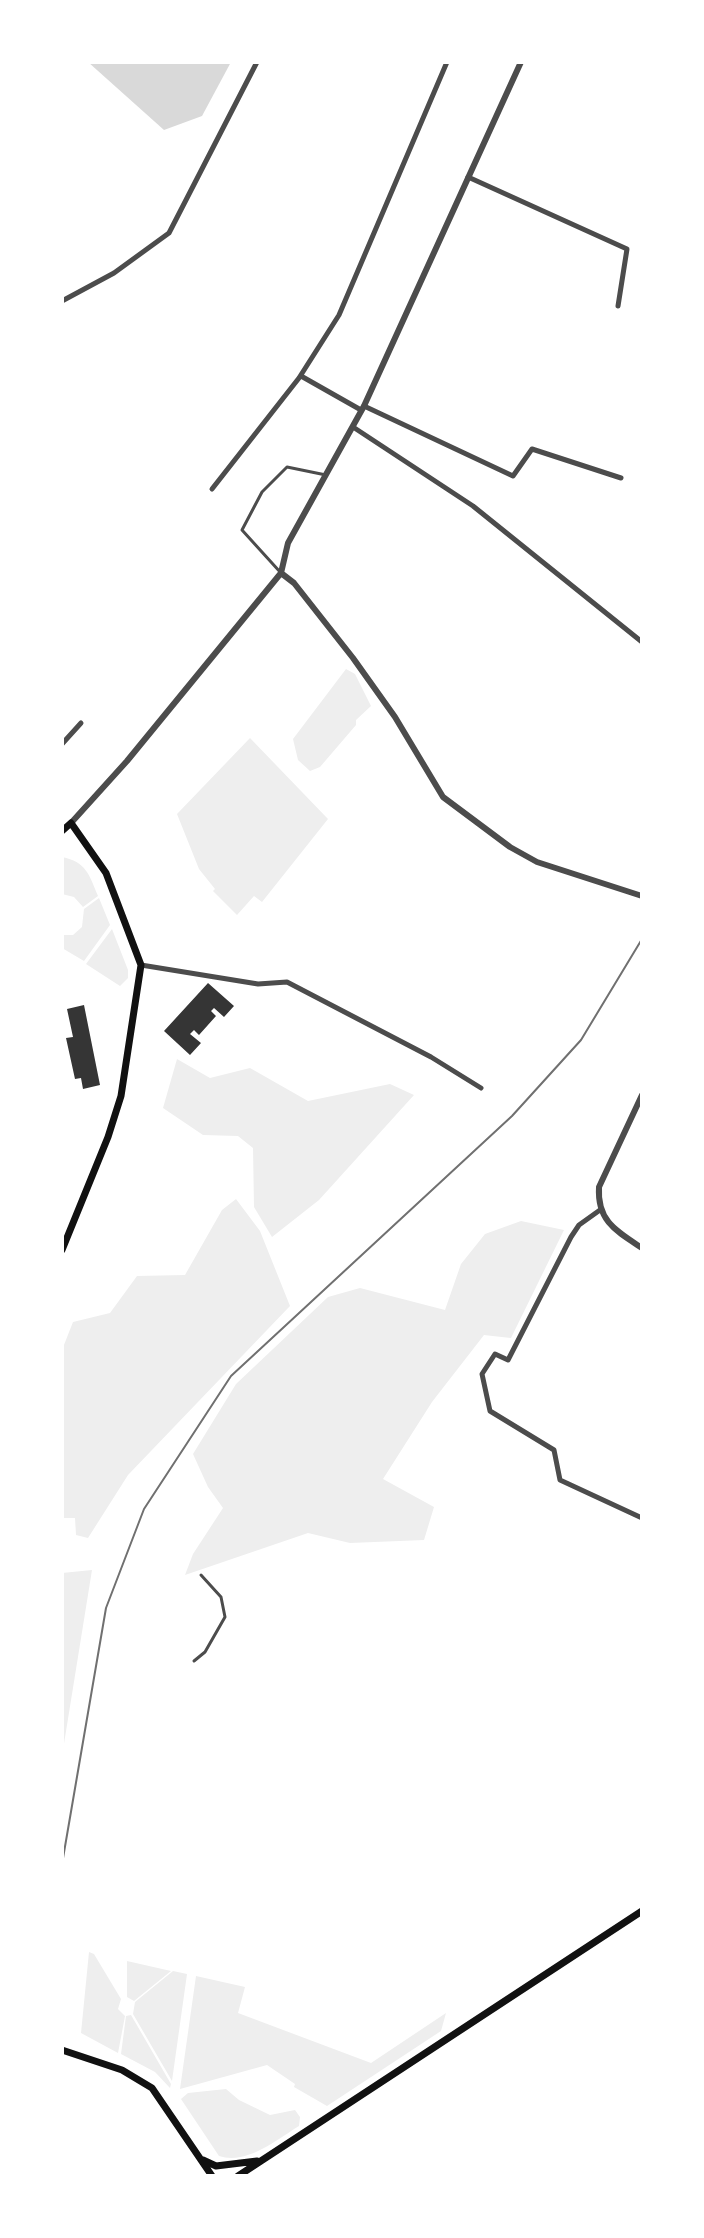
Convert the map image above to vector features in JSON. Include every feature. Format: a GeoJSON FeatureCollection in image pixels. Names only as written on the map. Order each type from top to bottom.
{"type":"FeatureCollection","features":[{"type":"Feature","properties":{"kind":"main road"},"geometry":{"type":"LineString","coordinates":[[62,831],[71,823],[106,873],[141,965],[121,1096],[108,1137],[62,1250]]}},
{"type":"Feature","properties":{"kind":"main road"},"geometry":{"type":"LineString","coordinates":[[238,2176],[642,1911]]}},
{"type":"Feature","properties":{"kind":"main road"},"geometry":{"type":"LineString","coordinates":[[62,2050],[122,2070],[152,2088],[212,2176]]}},
{"type":"Feature","properties":{"kind":"main road"},"geometry":{"type":"LineString","coordinates":[[201,2159],[216,2166],[264,2160]]}},
{"type":"Feature","properties":{"kind":"main road"},"geometry":{"type":"LineString","coordinates":[[252,2176],[264,2160]]}},
{"type":"Feature","properties":{"kind":"street"},"geometry":{"type":"LineString","coordinates":[[62,301],[114,273],[169,233],[257,62]]}},
{"type":"Feature","properties":{"kind":"street"},"geometry":{"type":"LineString","coordinates":[[212,489],[301,376],[339,315],[447,62]]}},
{"type":"Feature","properties":{"kind":"street"},"geometry":{"type":"LineString","coordinates":[[71,823],[127,761],[281,573],[288,543],[363,408],[521,62]]}},
{"type":"Feature","properties":{"kind":"street"},"geometry":{"type":"LineString","coordinates":[[468,177],[627,249],[618,306]]}},
{"type":"Feature","properties":{"kind":"street"},"geometry":{"type":"LineString","coordinates":[[301,376],[363,408],[513,476],[532,449],[621,478]]}},
{"type":"Feature","properties":{"kind":"street"},"geometry":{"type":"LineString","coordinates":[[353,427],[473,506],[642,642]]}},
{"type":"Feature","properties":{"kind":"street"},"geometry":{"type":"LineString","coordinates":[[281,573],[294,583],[370,682],[443,797],[510,847],[537,862],[642,896]]}},
{"type":"Feature","properties":{"kind":"street"},"geometry":{"type":"LineString","coordinates":[[62,744],[81,723]]}},
{"type":"Feature","properties":{"kind":"street"},"geometry":{"type":"LineString","coordinates":[[141,965],[258,984],[287,982],[431,1057],[481,1088]]}},
{"type":"Feature","properties":{"kind":"street"},"geometry":{"type":"LineString","coordinates":[[642,1095],[599,1187],[600,1210],[607,1225],[642,1248]]}},
{"type":"Feature","properties":{"kind":"street"},"geometry":{"type":"LineString","coordinates":[[600,1210],[579,1225],[571,1237],[508,1360],[495,1354],[482,1374],[490,1411],[554,1450],[560,1480],[642,1518]]}},
{"type":"Feature","properties":{"kind":"lane"},"geometry":{"type":"LineString","coordinates":[[281,573],[242,530],[262,492],[287,467],[326,475]]}},
{"type":"Feature","properties":{"kind":"lane"},"geometry":{"type":"LineString","coordinates":[[194,1661],[205,1652],[225,1617],[221,1597],[201,1575]]}},
{"type":"Feature","properties":{"kind":"shaded area"},"geometry":{"type":"Polygon","coordinates":[[[88,62],[231,62],[202,116],[164,130],[88,62]]]}},
{"type":"Feature","properties":{"kind":"shaded area"},"geometry":{"type":"Polygon","coordinates":[[[346,669],[355,674],[371,706],[356,720],[356,725],[320,767],[310,771],[298,760],[293,739],[346,669]]]}},
{"type":"Feature","properties":{"kind":"shaded area"},"geometry":{"type":"Polygon","coordinates":[[[250,738],[328,819],[262,902],[254,896],[237,915],[213,891],[215,889],[199,869],[177,814],[250,738]]]}},
{"type":"Feature","properties":{"kind":"shaded area"},"geometry":{"type":"Polygon","coordinates":[[[62,857],[82,866],[95,888],[98,896],[83,907],[74,897],[62,894],[62,857]]]}},
{"type":"Feature","properties":{"kind":"shaded area"},"geometry":{"type":"Polygon","coordinates":[[[99,898],[110,925],[84,961],[62,948],[62,935],[73,935],[82,927],[84,909],[99,898]]]}},
{"type":"Feature","properties":{"kind":"shaded area"},"geometry":{"type":"Polygon","coordinates":[[[112,929],[128,970],[128,978],[120,986],[86,964],[112,929]]]}},
{"type":"Feature","properties":{"kind":"shaded area"},"geometry":{"type":"Polygon","coordinates":[[[177,1059],[210,1078],[250,1068],[308,1101],[390,1084],[414,1095],[319,1200],[272,1237],[254,1207],[253,1148],[238,1136],[203,1135],[163,1108],[177,1059]]]}},
{"type":"Feature","properties":{"kind":"shaded area"},"geometry":{"type":"Polygon","coordinates":[[[236,1199],[260,1231],[290,1306],[128,1475],[88,1538],[76,1535],[75,1518],[62,1518],[62,1350],[73,1322],[110,1313],[137,1276],[185,1275],[222,1210],[236,1199]]]}},
{"type":"Feature","properties":{"kind":"shaded area"},"geometry":{"type":"Polygon","coordinates":[[[521,1221],[564,1230],[511,1338],[484,1335],[432,1402],[383,1479],[434,1507],[424,1540],[350,1543],[308,1533],[185,1575],[193,1554],[223,1508],[208,1487],[193,1454],[236,1384],[328,1297],[360,1288],[445,1310],[461,1264],[485,1234],[521,1221]]]}},
{"type":"Feature","properties":{"kind":"shaded area"},"geometry":{"type":"Polygon","coordinates":[[[92,1570],[62,1756],[62,1573],[92,1570]]]}},
{"type":"Feature","properties":{"kind":"shaded area"},"geometry":{"type":"Polygon","coordinates":[[[89,1952],[94,1954],[121,1999],[118,2009],[125,2016],[118,2053],[81,2033],[89,1952]]]}},
{"type":"Feature","properties":{"kind":"shaded area"},"geometry":{"type":"Polygon","coordinates":[[[127,1961],[171,1971],[134,2001],[127,1997],[127,1961]]]}},
{"type":"Feature","properties":{"kind":"shaded area"},"geometry":{"type":"Polygon","coordinates":[[[173,1971],[187,1974],[172,2081],[133,2014],[135,2002],[173,1971]]]}},
{"type":"Feature","properties":{"kind":"shaded area"},"geometry":{"type":"Polygon","coordinates":[[[196,1976],[245,1987],[238,2013],[371,2063],[446,2013],[441,2031],[327,2106],[294,2087],[295,2084],[267,2065],[180,2089],[196,1976]]]}},
{"type":"Feature","properties":{"kind":"shaded area"},"geometry":{"type":"Polygon","coordinates":[[[131,2015],[171,2084],[170,2088],[155,2072],[121,2054],[126,2016],[131,2015]]]}},
{"type":"Feature","properties":{"kind":"shaded area"},"geometry":{"type":"Polygon","coordinates":[[[226,2089],[239,2100],[270,2115],[295,2110],[300,2117],[299,2126],[251,2154],[230,2158],[219,2156],[181,2099],[188,2093],[226,2089]]]}},
{"type":"Feature","properties":{"kind":"building"},"geometry":{"type":"Polygon","coordinates":[[[208,983],[234,1006],[224,1017],[214,1008],[211,1011],[216,1016],[199,1035],[194,1030],[190,1034],[201,1043],[190,1055],[164,1031],[208,983]]]}},
{"type":"Feature","properties":{"kind":"building"},"geometry":{"type":"Polygon","coordinates":[[[84,1005],[100,1085],[83,1089],[81,1078],[75,1079],[66,1038],[73,1037],[67,1009],[84,1005]]]}},
{"type":"Feature","properties":{"kind":"railway"},"geometry":{"type":"LineString","coordinates":[[62,1864],[106,1608],[144,1509],[231,1376],[512,1116],[581,1040],[642,939]]}}]}
